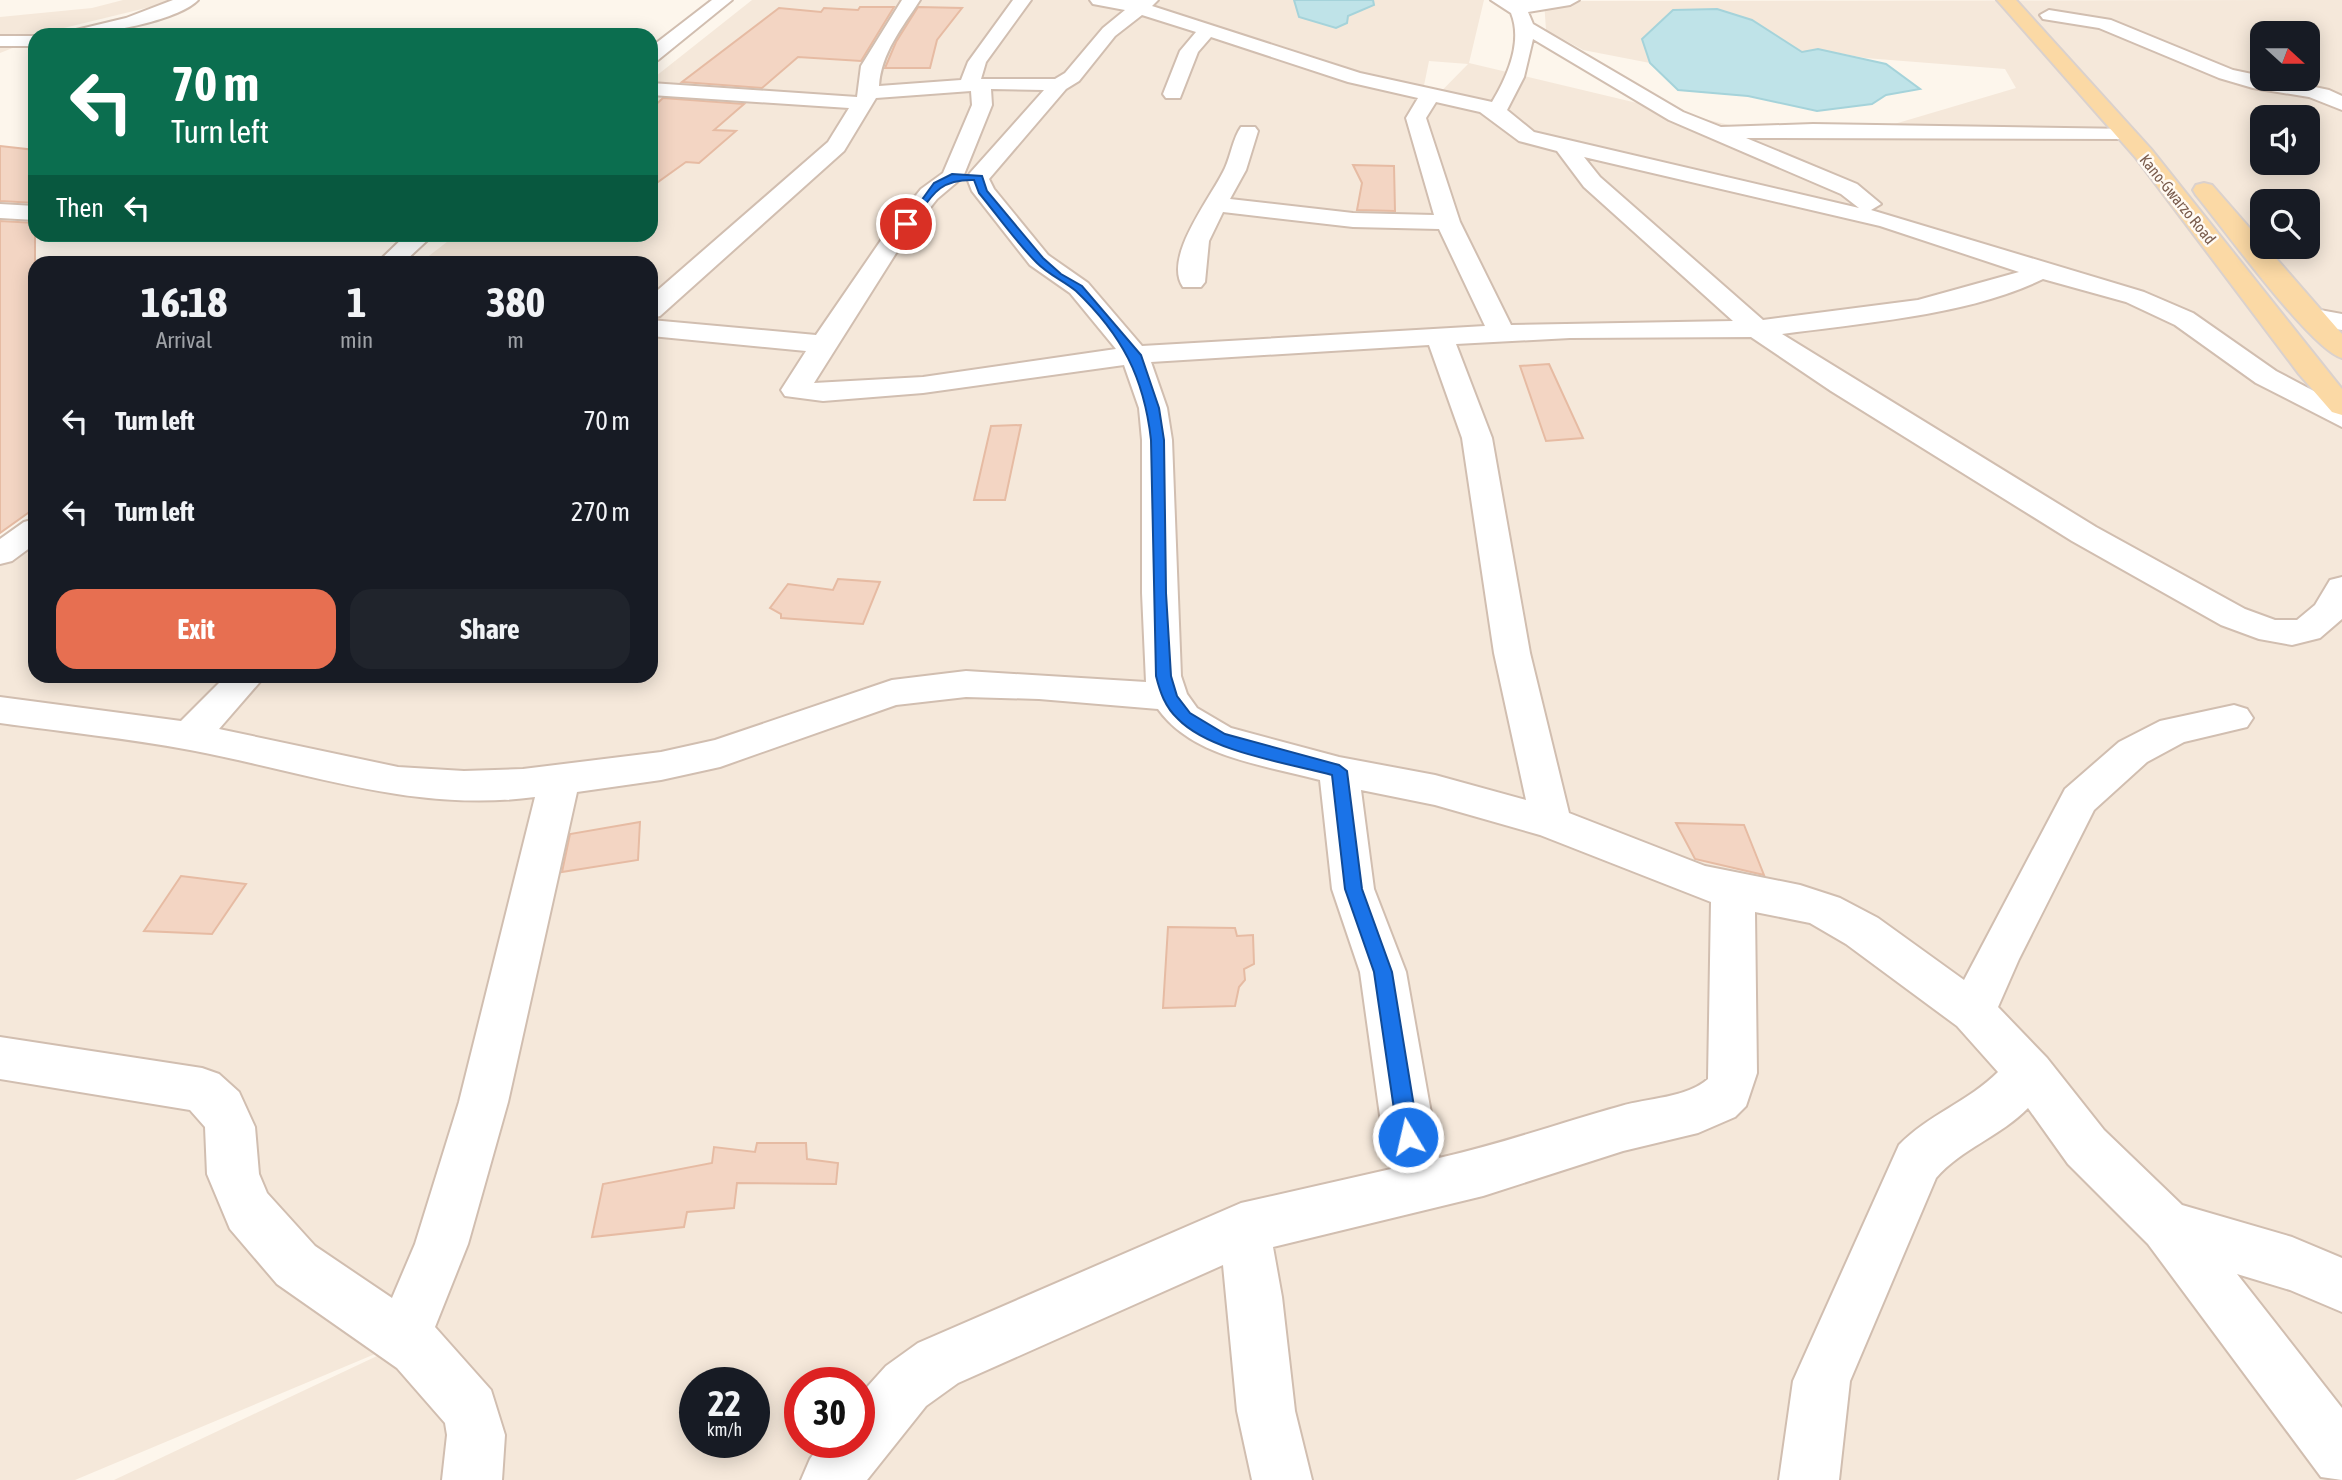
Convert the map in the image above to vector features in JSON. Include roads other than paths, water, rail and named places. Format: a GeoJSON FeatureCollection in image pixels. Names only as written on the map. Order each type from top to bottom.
{"type":"FeatureCollection","features":[{"type":"Feature","properties":{"kind":"main road","name":"Kano-Gwarzo Road"},"geometry":{"type":"LineString","coordinates":[[2006,0],[2048,42],[2124,133],[2220,251],[2297,356],[2337,395]]}},
{"type":"Feature","properties":{"kind":"main road"},"geometry":{"type":"LineString","coordinates":[[2041,8],[2071,36]]}},
{"type":"Feature","properties":{"kind":"main road","name":"Kano-Gwarzo Road"},"geometry":{"type":"LineString","coordinates":[[2192,176],[2309,316],[2342,350]]}},
{"type":"Feature","properties":{"kind":"street"},"geometry":{"type":"LineString","coordinates":[[107,28],[132,22],[189,0]]}},
{"type":"Feature","properties":{"kind":"street"},"geometry":{"type":"LineString","coordinates":[[658,51],[723,0]]}},
{"type":"Feature","properties":{"kind":"street"},"geometry":{"type":"LineString","coordinates":[[658,304],[836,146],[855,120],[865,98],[871,66],[911,0]]}},
{"type":"Feature","properties":{"kind":"street"},"geometry":{"type":"LineString","coordinates":[[965,177],[982,105],[975,85],[977,62],[1022,0]]}},
{"type":"Feature","properties":{"kind":"street"},"geometry":{"type":"LineString","coordinates":[[1099,0],[1144,4],[1208,30],[1355,78],[1474,103],[1496,111],[1524,136],[1887,221],[2160,307],[2184,319],[2266,377],[2342,418]]}},
{"type":"Feature","properties":{"kind":"street"},"geometry":{"type":"LineString","coordinates":[[1500,0],[1520,17],[1658,106],[1849,189],[1887,221]]}},
{"type":"Feature","properties":{"kind":"street"},"geometry":{"type":"LineString","coordinates":[[1520,17],[1570,0]]}},
{"type":"Feature","properties":{"kind":"street"},"geometry":{"type":"LineString","coordinates":[[1144,4],[1109,32],[1072,77],[1059,85],[965,177],[937,185],[894,239],[822,344],[795,390],[823,392],[923,385],[1135,355],[1243,346],[1502,333],[1757,329],[1918,308],[2016,283],[2040,271]]}},
{"type":"Feature","properties":{"kind":"street"},"geometry":{"type":"LineString","coordinates":[[2041,8],[2113,24],[2234,77],[2325,96],[2342,104]]}},
{"type":"Feature","properties":{"kind":"street"},"geometry":{"type":"LineString","coordinates":[[1496,111],[1516,80],[1520,17]]}},
{"type":"Feature","properties":{"kind":"street"},"geometry":{"type":"LineString","coordinates":[[1173,94],[1189,51],[1208,30]]}},
{"type":"Feature","properties":{"kind":"street"},"geometry":{"type":"LineString","coordinates":[[0,41],[28,41]]}},
{"type":"Feature","properties":{"kind":"street"},"geometry":{"type":"LineString","coordinates":[[658,89],[865,98],[975,85],[1059,85]]}},
{"type":"Feature","properties":{"kind":"street"},"geometry":{"type":"LineString","coordinates":[[1430,95],[1418,112],[1416,123],[1448,222],[1502,333]]}},
{"type":"Feature","properties":{"kind":"street"},"geometry":{"type":"LineString","coordinates":[[1716,133],[1826,130],[2124,133]]}},
{"type":"Feature","properties":{"kind":"street"},"geometry":{"type":"LineString","coordinates":[[1192,282],[1191,256],[1202,222],[1240,162],[1248,131]]}},
{"type":"Feature","properties":{"kind":"street"},"geometry":{"type":"LineString","coordinates":[[1564,147],[1592,181],[1757,329],[1841,385],[2084,534],[2245,622],[2271,631],[2292,633],[2308,630],[2329,612],[2342,588]]}},
{"type":"Feature","properties":{"kind":"street"},"geometry":{"type":"LineString","coordinates":[[965,177],[983,191],[1040,260],[1058,276],[1079,288],[1135,355],[1153,408],[1157,440],[1163,676],[1169,697],[1184,717],[1219,738],[1339,771],[1435,790],[1551,823],[1654,866],[1733,891],[1800,902],[1825,910],[1872,938],[1973,1012],[2030,1073],[2086,1147],[2167,1226],[2342,1456]]}},
{"type":"Feature","properties":{"kind":"street"},"geometry":{"type":"LineString","coordinates":[[1215,204],[1353,220],[1448,222]]}},
{"type":"Feature","properties":{"kind":"street"},"geometry":{"type":"LineString","coordinates":[[0,211],[28,213]]}},
{"type":"Feature","properties":{"kind":"street"},"geometry":{"type":"LineString","coordinates":[[395,256],[408,242]]}},
{"type":"Feature","properties":{"kind":"street"},"geometry":{"type":"LineString","coordinates":[[2309,316],[2342,322]]}},
{"type":"Feature","properties":{"kind":"street"},"geometry":{"type":"LineString","coordinates":[[658,329],[822,344]]}},
{"type":"Feature","properties":{"kind":"street"},"geometry":{"type":"LineString","coordinates":[[1440,337],[1477,438],[1512,653],[1551,823]]}},
{"type":"Feature","properties":{"kind":"street"},"geometry":{"type":"LineString","coordinates":[[0,554],[28,534]]}},
{"type":"Feature","properties":{"kind":"street"},"geometry":{"type":"LineString","coordinates":[[189,736],[240,683]]}},
{"type":"Feature","properties":{"kind":"street"},"geometry":{"type":"LineString","coordinates":[[0,710],[189,736],[398,782],[464,786],[559,780],[661,766],[720,753],[892,692],[991,685],[1169,697]]}},
{"type":"Feature","properties":{"kind":"street"},"geometry":{"type":"LineString","coordinates":[[1973,1012],[1997,957],[2079,800],[2133,752],[2174,731],[2234,718]]}},
{"type":"Feature","properties":{"kind":"street"},"geometry":{"type":"LineString","coordinates":[[1339,771],[1353,889],[1383,972],[1408,1137],[1421,1185]]}},
{"type":"Feature","properties":{"kind":"street"},"geometry":{"type":"LineString","coordinates":[[401,1336],[418,1307],[443,1242],[477,1125],[520,956],[559,780]]}},
{"type":"Feature","properties":{"kind":"street"},"geometry":{"type":"LineString","coordinates":[[875,1422],[906,1386],[938,1363],[1121,1285],[1241,1229],[1483,1172],[1623,1128],[1698,1110],[1718,1101],[1729,1090],[1733,1073],[1733,891]]}},
{"type":"Feature","properties":{"kind":"street"},"geometry":{"type":"LineString","coordinates":[[0,1058],[202,1090],[222,1108],[230,1127],[233,1174],[248,1211],[296,1265],[417,1348],[471,1410],[476,1435],[472,1480]]}},
{"type":"Feature","properties":{"kind":"street"},"geometry":{"type":"LineString","coordinates":[[1810,1480],[1822,1381],[1917,1162],[1929,1149],[2000,1103],[2030,1073]]}},
{"type":"Feature","properties":{"kind":"street"},"geometry":{"type":"LineString","coordinates":[[2167,1226],[2292,1264],[2342,1285]]}},
{"type":"Feature","properties":{"kind":"street"},"geometry":{"type":"LineString","coordinates":[[1241,1229],[1250,1257],[1256,1294],[1266,1411],[1282,1480]]}},
{"type":"Feature","properties":{"kind":"street"},"geometry":{"type":"LineString","coordinates":[[831,1480],[847,1458]]}},
{"type":"Feature","properties":{"kind":"water"},"geometry":{"type":"Polygon","coordinates":[[[1294,0],[1373,0],[1374,5],[1348,16],[1347,23],[1336,28],[1299,17],[1294,0]]]}},
{"type":"Feature","properties":{"kind":"water"},"geometry":{"type":"Polygon","coordinates":[[[1717,9],[1752,20],[1802,52],[1818,49],[1886,64],[1920,89],[1886,95],[1872,104],[1817,111],[1748,96],[1678,90],[1650,63],[1642,39],[1673,10],[1717,9]]]}}]}
